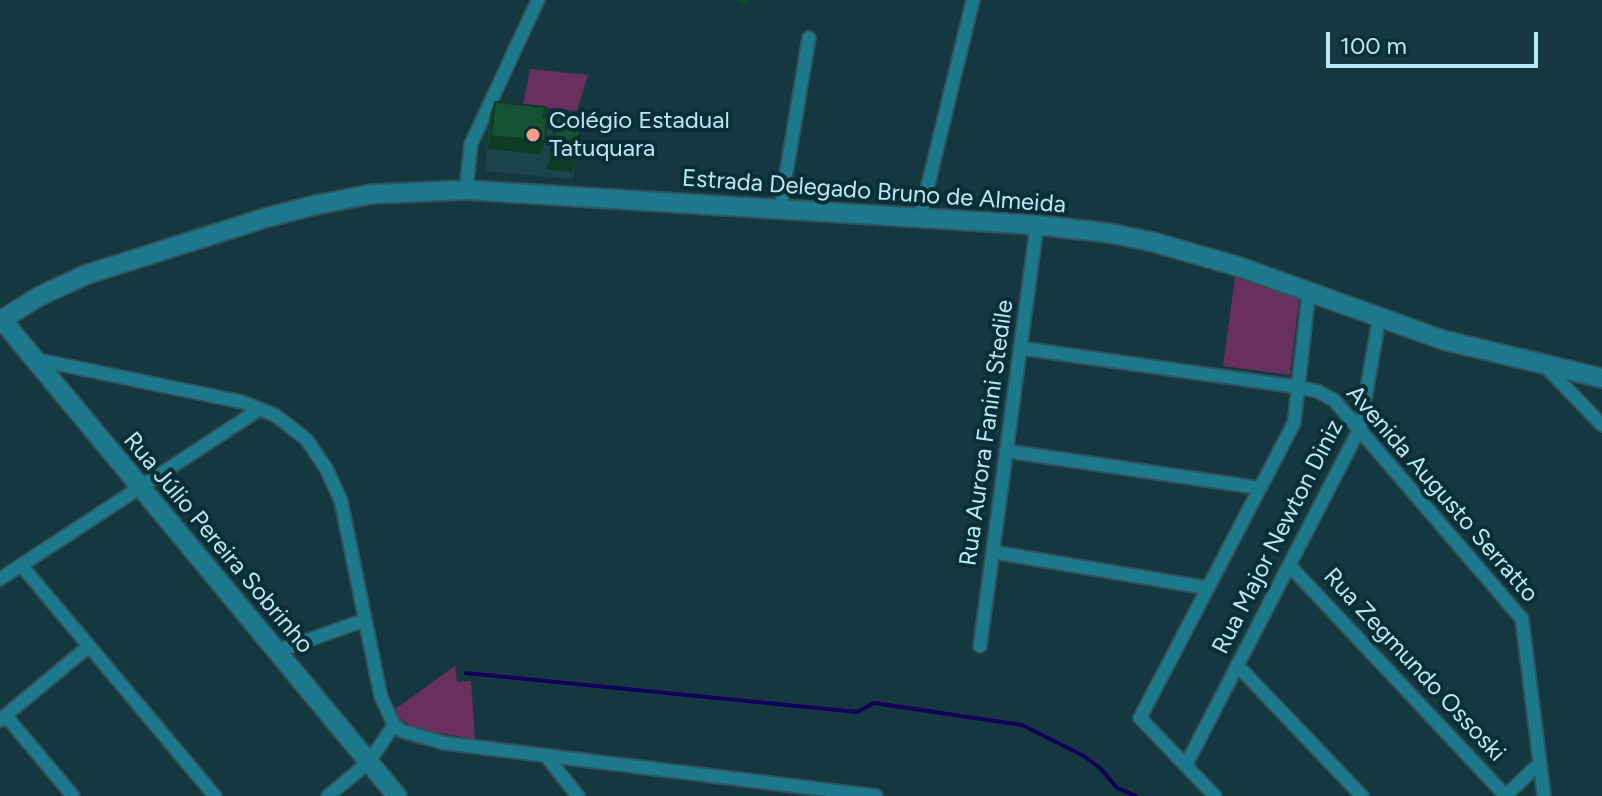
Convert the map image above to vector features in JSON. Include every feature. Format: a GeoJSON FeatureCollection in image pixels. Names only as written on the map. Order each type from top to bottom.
{"type":"FeatureCollection","features":[{"type":"Feature","properties":{"kind":"main road","name":"Estrada Delegado Bruno de Almeida"},"geometry":{"type":"LineString","coordinates":[[1,321],[38,297],[85,275],[290,211],[372,194],[466,190],[1037,225],[1109,233],[1240,267],[1443,340],[1602,378]]}},
{"type":"Feature","properties":{"kind":"main road","name":"Rua Júlio Pereira Sobrinho"},"geometry":{"type":"LineString","coordinates":[[1,321],[397,796]]}},
{"type":"Feature","properties":{"kind":"street"},"geometry":{"type":"LineString","coordinates":[[466,190],[471,144],[538,0]]}},
{"type":"Feature","properties":{"kind":"street"},"geometry":{"type":"LineString","coordinates":[[920,218],[973,0]]}},
{"type":"Feature","properties":{"kind":"street"},"geometry":{"type":"LineString","coordinates":[[780,210],[809,38]]}},
{"type":"Feature","properties":{"kind":"street","name":"Rua Aurora Fanini Stedile"},"geometry":{"type":"LineString","coordinates":[[980,646],[1037,225]]}},
{"type":"Feature","properties":{"kind":"street","name":"Rua Major Newton Diniz"},"geometry":{"type":"LineString","coordinates":[[1309,291],[1294,423],[1140,718],[1186,765],[1360,428],[1379,319]]}},
{"type":"Feature","properties":{"kind":"street","name":"Avenida Augusto Serratto"},"geometry":{"type":"LineString","coordinates":[[1020,348],[1298,387],[1326,394],[1360,428],[1522,619],[1544,796]]}},
{"type":"Feature","properties":{"kind":"street"},"geometry":{"type":"LineString","coordinates":[[34,359],[224,398],[275,415],[299,432],[326,468],[346,518],[381,697],[394,725],[402,731],[429,740],[876,796]]}},
{"type":"Feature","properties":{"kind":"street"},"geometry":{"type":"LineString","coordinates":[[1546,367],[1600,417]]}},
{"type":"Feature","properties":{"kind":"street"},"geometry":{"type":"LineString","coordinates":[[0,579],[260,409]]}},
{"type":"Feature","properties":{"kind":"street"},"geometry":{"type":"LineString","coordinates":[[1006,451],[1260,488]]}},
{"type":"Feature","properties":{"kind":"street"},"geometry":{"type":"LineString","coordinates":[[993,552],[1208,588]]}},
{"type":"Feature","properties":{"kind":"street"},"geometry":{"type":"LineString","coordinates":[[21,565],[215,796]]}},
{"type":"Feature","properties":{"kind":"street","name":"Rua Zegmundo Ossoski"},"geometry":{"type":"LineString","coordinates":[[1289,565],[1505,796]]}},
{"type":"Feature","properties":{"kind":"street"},"geometry":{"type":"LineString","coordinates":[[277,651],[365,620]]}},
{"type":"Feature","properties":{"kind":"street"},"geometry":{"type":"LineString","coordinates":[[73,796],[3,718],[89,646]]}},
{"type":"Feature","properties":{"kind":"street"},"geometry":{"type":"LineString","coordinates":[[1237,665],[1362,796]]}},
{"type":"Feature","properties":{"kind":"street"},"geometry":{"type":"LineString","coordinates":[[328,796],[369,762],[394,725]]}},
{"type":"Feature","properties":{"kind":"street"},"geometry":{"type":"LineString","coordinates":[[546,756],[578,796]]}},
{"type":"Feature","properties":{"kind":"street"},"geometry":{"type":"LineString","coordinates":[[1505,796],[1540,763]]}},
{"type":"Feature","properties":{"kind":"street"},"geometry":{"type":"LineString","coordinates":[[1186,765],[1215,796]]}},
{"type":"Feature","properties":{"kind":"shaded area"},"geometry":{"type":"Polygon","coordinates":[[[530,69],[588,75],[577,111],[523,105],[530,69]]]}},
{"type":"Feature","properties":{"kind":"shaded area","name":"Colégio Estadual Tatuquara"},"geometry":{"type":"Polygon","coordinates":[[[490,114],[580,122],[573,179],[485,171],[490,114]]]}},
{"type":"Feature","properties":{"kind":"shaded area"},"geometry":{"type":"Polygon","coordinates":[[[1235,277],[1299,299],[1290,375],[1223,366],[1235,277]]]}},
{"type":"Feature","properties":{"kind":"shaded area"},"geometry":{"type":"Polygon","coordinates":[[[455,666],[457,682],[471,681],[475,739],[415,729],[398,717],[394,710],[455,666]]]}},
{"type":"Feature","properties":{"kind":"building"},"geometry":{"type":"Polygon","coordinates":[[[495,102],[545,107],[545,141],[491,136],[495,102]]]}},
{"type":"Feature","properties":{"kind":"building"},"geometry":{"type":"Polygon","coordinates":[[[557,114],[581,117],[576,159],[552,156],[557,114]]]}},
{"type":"Feature","properties":{"kind":"waterway"},"geometry":{"type":"LineString","coordinates":[[466,673],[857,712],[874,703],[1022,725],[1084,756],[1101,769],[1117,788],[1136,796]]}},
{"type":"Feature","properties":{"kind":"place","name":"Colégio Estadual Tatuquara"},"geometry":{"type":"Point","coordinates":[533,135]}}]}
